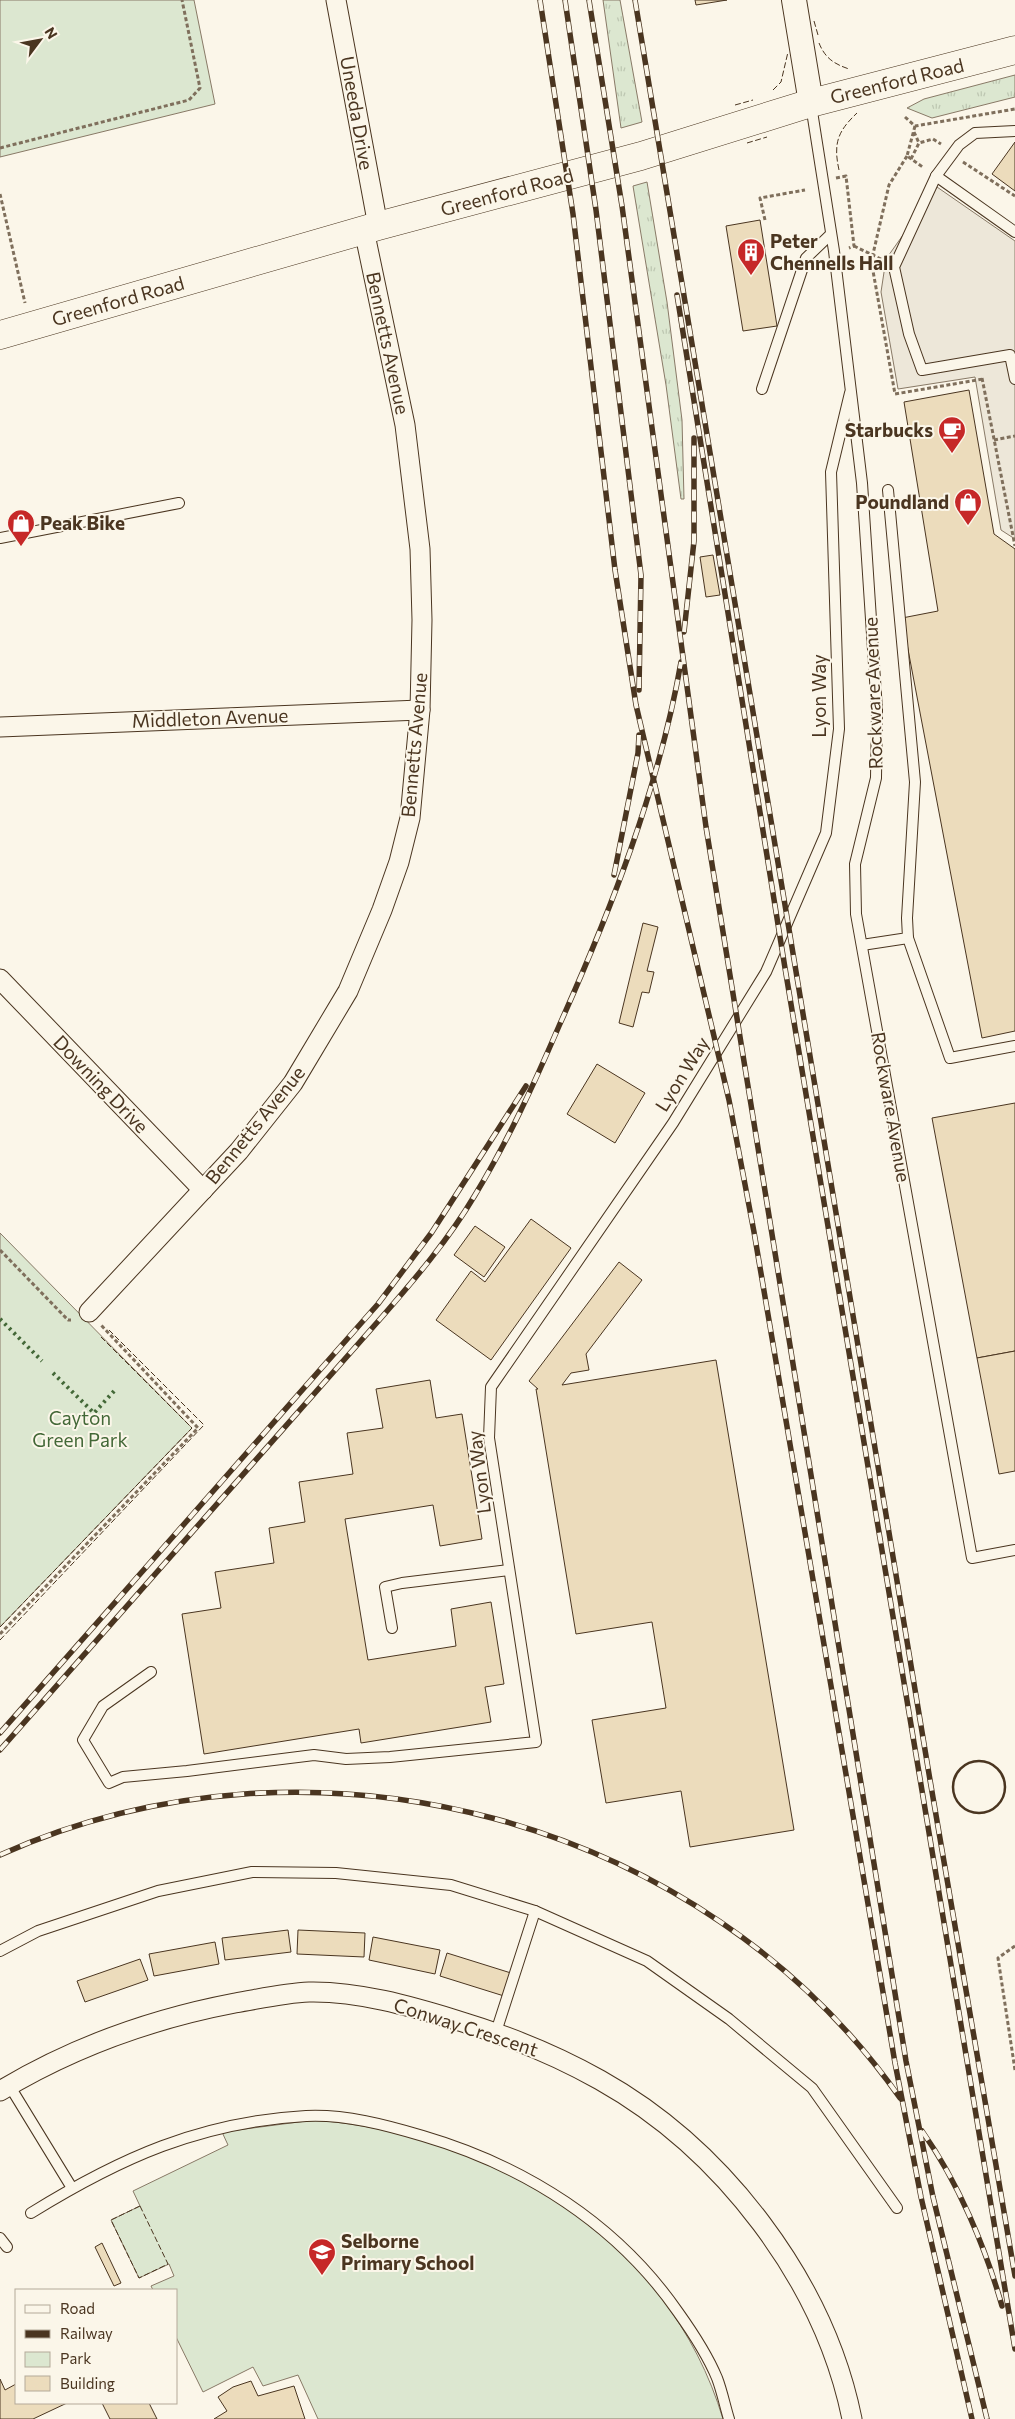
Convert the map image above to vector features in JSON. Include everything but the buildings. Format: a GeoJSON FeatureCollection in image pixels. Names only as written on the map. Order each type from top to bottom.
{"type":"FeatureCollection","features":[{"type":"Feature","properties":{"kind":"main road","name":"Greenford Road"},"geometry":{"type":"LineString","coordinates":[[0,335],[371,228],[641,156],[811,102],[1015,50]]}},
{"type":"Feature","properties":{"kind":"street","name":"Uneeda Drive"},"geometry":{"type":"LineString","coordinates":[[336,0],[371,228]]}},
{"type":"Feature","properties":{"kind":"street","name":"Rockware Avenue"},"geometry":{"type":"LineString","coordinates":[[794,0],[811,102]]}},
{"type":"Feature","properties":{"kind":"street","name":"Bennetts Avenue"},"geometry":{"type":"LineString","coordinates":[[93,1316],[238,1151],[293,1084],[348,991],[382,910],[401,853],[410,818],[420,710],[422,620],[420,549],[405,425],[371,228]]}},
{"type":"Feature","properties":{"kind":"street","name":"Middleton Avenue"},"geometry":{"type":"LineString","coordinates":[[0,727],[420,710]]}},
{"type":"Feature","properties":{"kind":"street","name":"Downing Drive"},"geometry":{"type":"LineString","coordinates":[[0,979],[203,1190]]}},
{"type":"Feature","properties":{"kind":"street","name":"Conway Crescent"},"geometry":{"type":"LineString","coordinates":[[5,2088],[82,2047],[131,2028],[198,2010],[280,1995],[312,1992],[372,1998],[427,2011],[496,2032],[543,2050],[601,2080],[645,2109],[726,2181],[760,2220],[818,2317],[832,2346],[845,2385],[852,2419]]}},
{"type":"Feature","properties":{"kind":"lane","name":"Rockware Avenue"},"geometry":{"type":"LineString","coordinates":[[811,102],[834,251],[862,483],[877,710],[876,778],[855,864],[856,914],[972,1558],[1015,1550]]}},
{"type":"Feature","properties":{"kind":"lane"},"geometry":{"type":"LineString","coordinates":[[1015,131],[975,133],[959,145],[936,176],[894,266],[909,334],[922,370],[1013,353],[1015,379]]}},
{"type":"Feature","properties":{"kind":"lane"},"geometry":{"type":"LineString","coordinates":[[936,176],[1015,232]]}},
{"type":"Feature","properties":{"kind":"lane"},"geometry":{"type":"LineString","coordinates":[[762,389],[806,258],[831,234]]}},
{"type":"Feature","properties":{"kind":"lane","name":"Lyon Way"},"geometry":{"type":"LineString","coordinates":[[151,1672],[103,1706],[83,1740],[109,1782],[123,1776],[187,1771],[314,1755],[346,1759],[390,1757],[536,1742],[489,1438],[491,1387],[673,1123],[766,972],[826,833],[839,729],[831,472],[850,393]]}},
{"type":"Feature","properties":{"kind":"lane"},"geometry":{"type":"LineString","coordinates":[[888,490],[915,782],[907,918],[908,938],[950,1058],[1015,1046]]}},
{"type":"Feature","properties":{"kind":"lane"},"geometry":{"type":"LineString","coordinates":[[0,538],[179,503]]}},
{"type":"Feature","properties":{"kind":"lane"},"geometry":{"type":"LineString","coordinates":[[862,945],[908,938]]}},
{"type":"Feature","properties":{"kind":"lane"},"geometry":{"type":"LineString","coordinates":[[392,1628],[385,1587],[402,1583],[509,1570]]}},
{"type":"Feature","properties":{"kind":"lane"},"geometry":{"type":"LineString","coordinates":[[0,1951],[38,1931],[158,1890],[252,1872],[336,1873],[452,1885],[535,1911],[647,1962],[729,2019],[812,2088],[897,2208]]}},
{"type":"Feature","properties":{"kind":"lane"},"geometry":{"type":"LineString","coordinates":[[496,2032],[535,1911]]}},
{"type":"Feature","properties":{"kind":"lane"},"geometry":{"type":"LineString","coordinates":[[5,2088],[72,2188]]}},
{"type":"Feature","properties":{"kind":"lane"},"geometry":{"type":"LineString","coordinates":[[31,2214],[72,2188],[132,2158],[190,2135],[216,2128],[306,2116],[345,2118],[396,2128],[461,2148],[521,2174],[563,2200],[615,2240],[658,2283],[695,2336],[716,2378],[730,2419]]}},
{"type":"Feature","properties":{"kind":"lane"},"geometry":{"type":"LineString","coordinates":[[0,2238],[7,2247]]}},
{"type":"Feature","properties":{"kind":"path"},"geometry":{"type":"LineString","coordinates":[[0,148],[188,100],[200,88],[182,0]]}},
{"type":"Feature","properties":{"kind":"path"},"geometry":{"type":"LineString","coordinates":[[915,126],[1015,110]]}},
{"type":"Feature","properties":{"kind":"path"},"geometry":{"type":"LineString","coordinates":[[905,117],[915,126]]}},
{"type":"Feature","properties":{"kind":"path"},"geometry":{"type":"LineString","coordinates":[[834,251],[854,246],[873,254],[890,185],[907,156],[915,126]]}},
{"type":"Feature","properties":{"kind":"path"},"geometry":{"type":"LineString","coordinates":[[914,132],[919,143]]}},
{"type":"Feature","properties":{"kind":"path"},"geometry":{"type":"LineString","coordinates":[[907,156],[936,176]]}},
{"type":"Feature","properties":{"kind":"path"},"geometry":{"type":"LineString","coordinates":[[846,176],[854,246]]}},
{"type":"Feature","properties":{"kind":"path"},"geometry":{"type":"LineString","coordinates":[[765,220],[760,198],[805,190]]}},
{"type":"Feature","properties":{"kind":"path"},"geometry":{"type":"LineString","coordinates":[[0,194],[31,326]]}},
{"type":"Feature","properties":{"kind":"path"},"geometry":{"type":"LineString","coordinates":[[981,370],[1015,546]]}},
{"type":"Feature","properties":{"kind":"path"},"geometry":{"type":"LineString","coordinates":[[994,440],[1015,436]]}},
{"type":"Feature","properties":{"kind":"path"},"geometry":{"type":"LineString","coordinates":[[0,1250],[68,1320],[78,1320],[93,1316],[198,1428],[0,1634]]}},
{"type":"Feature","properties":{"kind":"path"},"geometry":{"type":"LineString","coordinates":[[1015,1946],[998,1958],[1015,2070]]}},
{"type":"Feature","properties":{"kind":"green space"},"geometry":{"type":"Polygon","coordinates":[[[0,0],[194,0],[215,104],[0,157],[0,0]]]}},
{"type":"Feature","properties":{"kind":"green space"},"geometry":{"type":"Polygon","coordinates":[[[603,0],[620,0],[642,122],[621,128],[603,0]]]}},
{"type":"Feature","properties":{"kind":"green space"},"geometry":{"type":"Polygon","coordinates":[[[1015,75],[1015,97],[932,118],[907,108],[924,99],[1015,75]]]}},
{"type":"Feature","properties":{"kind":"green space"},"geometry":{"type":"Polygon","coordinates":[[[647,182],[667,302],[682,420],[684,499],[681,499],[666,385],[633,186],[647,182]]]}},
{"type":"Feature","properties":{"kind":"green space","name":"Cayton Green Park"},"geometry":{"type":"Polygon","coordinates":[[[0,1233],[192,1428],[0,1627],[0,1233]]]}},
{"type":"Feature","properties":{"kind":"green space","name":"Selborne Primary School"},"geometry":{"type":"Polygon","coordinates":[[[314,2120],[381,2129],[447,2147],[509,2173],[566,2207],[618,2249],[662,2298],[697,2355],[723,2419],[318,2419],[298,2375],[263,2386],[253,2367],[203,2392],[178,2341],[178,2289],[152,2289],[151,2286],[174,2276],[169,2264],[139,2278],[111,2220],[140,2206],[133,2191],[228,2145],[222,2132],[314,2120]]]}},
{"type":"Feature","properties":{"kind":"shaded area"},"geometry":{"type":"Polygon","coordinates":[[[937,187],[1015,241],[1015,539],[1001,530],[975,377],[898,389],[881,292],[886,259],[937,187]]]}},
{"type":"Feature","properties":{"kind":"railway"},"geometry":{"type":"LineString","coordinates":[[540,0],[573,214],[615,570],[636,705],[729,1100],[754,1232],[895,2063],[921,2197],[972,2419]]}},
{"type":"Feature","properties":{"kind":"railway"},"geometry":{"type":"LineString","coordinates":[[565,0],[596,210],[641,575],[639,690]]}},
{"type":"Feature","properties":{"kind":"railway"},"geometry":{"type":"LineString","coordinates":[[589,0],[622,206],[706,827],[906,2061],[933,2197],[987,2419]]}},
{"type":"Feature","properties":{"kind":"railway"},"geometry":{"type":"LineString","coordinates":[[635,0],[930,1780],[1015,2276]]}},
{"type":"Feature","properties":{"kind":"railway"},"geometry":{"type":"LineString","coordinates":[[677,295],[785,968],[1015,2349]]}},
{"type":"Feature","properties":{"kind":"railway"},"geometry":{"type":"LineString","coordinates":[[684,632],[694,541],[694,438]]}},
{"type":"Feature","properties":{"kind":"railway"},"geometry":{"type":"LineString","coordinates":[[0,1750],[394,1303],[431,1258],[465,1211],[499,1154],[530,1091],[615,893],[660,756],[681,662]]}},
{"type":"Feature","properties":{"kind":"railway"},"geometry":{"type":"LineString","coordinates":[[614,875],[638,753],[639,735]]}},
{"type":"Feature","properties":{"kind":"railway"},"geometry":{"type":"LineString","coordinates":[[0,1733],[378,1304],[432,1232],[526,1086]]}},
{"type":"Feature","properties":{"kind":"railway"},"geometry":{"type":"LineString","coordinates":[[0,1855],[120,1813],[245,1794],[370,1796],[493,1818],[611,1860],[720,1922],[818,2001],[900,2098]]}},
{"type":"Feature","properties":{"kind":"railway"},"geometry":{"type":"LineString","coordinates":[[922,2131],[959,2193],[979,2238],[1002,2306]]}},
{"type":"Feature","properties":{"kind":"hedge"},"geometry":{"type":"LineString","coordinates":[[0,1319],[42,1361]]}},
{"type":"Feature","properties":{"kind":"hedge"},"geometry":{"type":"LineString","coordinates":[[53,1373],[94,1413],[116,1389]]}},
{"type":"Feature","properties":{"kind":"fence"},"geometry":{"type":"LineString","coordinates":[[814,21],[818,35]]}},
{"type":"Feature","properties":{"kind":"fence"},"geometry":{"type":"LineString","coordinates":[[819,43],[824,53],[831,60],[849,69]]}},
{"type":"Feature","properties":{"kind":"fence"},"geometry":{"type":"LineString","coordinates":[[773,90],[781,82],[788,52]]}},
{"type":"Feature","properties":{"kind":"fence"},"geometry":{"type":"LineString","coordinates":[[735,105],[753,100]]}},
{"type":"Feature","properties":{"kind":"fence"},"geometry":{"type":"LineString","coordinates":[[839,170],[837,161],[839,138],[845,126],[857,113]]}},
{"type":"Feature","properties":{"kind":"fence"},"geometry":{"type":"LineString","coordinates":[[747,143],[767,137]]}},
{"type":"Feature","properties":{"kind":"fence"},"geometry":{"type":"LineString","coordinates":[[0,1640],[204,1425],[109,1330]]}},
{"type":"Feature","properties":{"kind":"fence"},"geometry":{"type":"LineString","coordinates":[[0,1627],[192,1428],[101,1337]]}},
{"type":"Feature","properties":{"kind":"fence"},"geometry":{"type":"LineString","coordinates":[[140,2206],[168,2264],[139,2278],[111,2220],[140,2206]]}},
{"type":"Feature","properties":{"kind":"wall"},"geometry":{"type":"LineString","coordinates":[[974,1761],[984,1761],[998,1768],[1005,1782],[1005,1787],[1005,1792],[998,1806],[984,1813],[974,1813],[964,1809],[957,1802],[953,1792],[953,1782],[957,1772],[964,1765],[974,1761]]}},
{"type":"Feature","properties":{"kind":"place","name":"Peter Chennells Hall"},"geometry":{"type":"Point","coordinates":[751,276]}},
{"type":"Feature","properties":{"kind":"place","name":"Starbucks"},"geometry":{"type":"Point","coordinates":[952,454]}},
{"type":"Feature","properties":{"kind":"place","name":"Poundland"},"geometry":{"type":"Point","coordinates":[968,526]}},
{"type":"Feature","properties":{"kind":"place","name":"Peak Bike"},"geometry":{"type":"Point","coordinates":[21,547]}},
{"type":"Feature","properties":{"kind":"place","name":"Selborne Primary School"},"geometry":{"type":"Point","coordinates":[322,2276]}}]}
